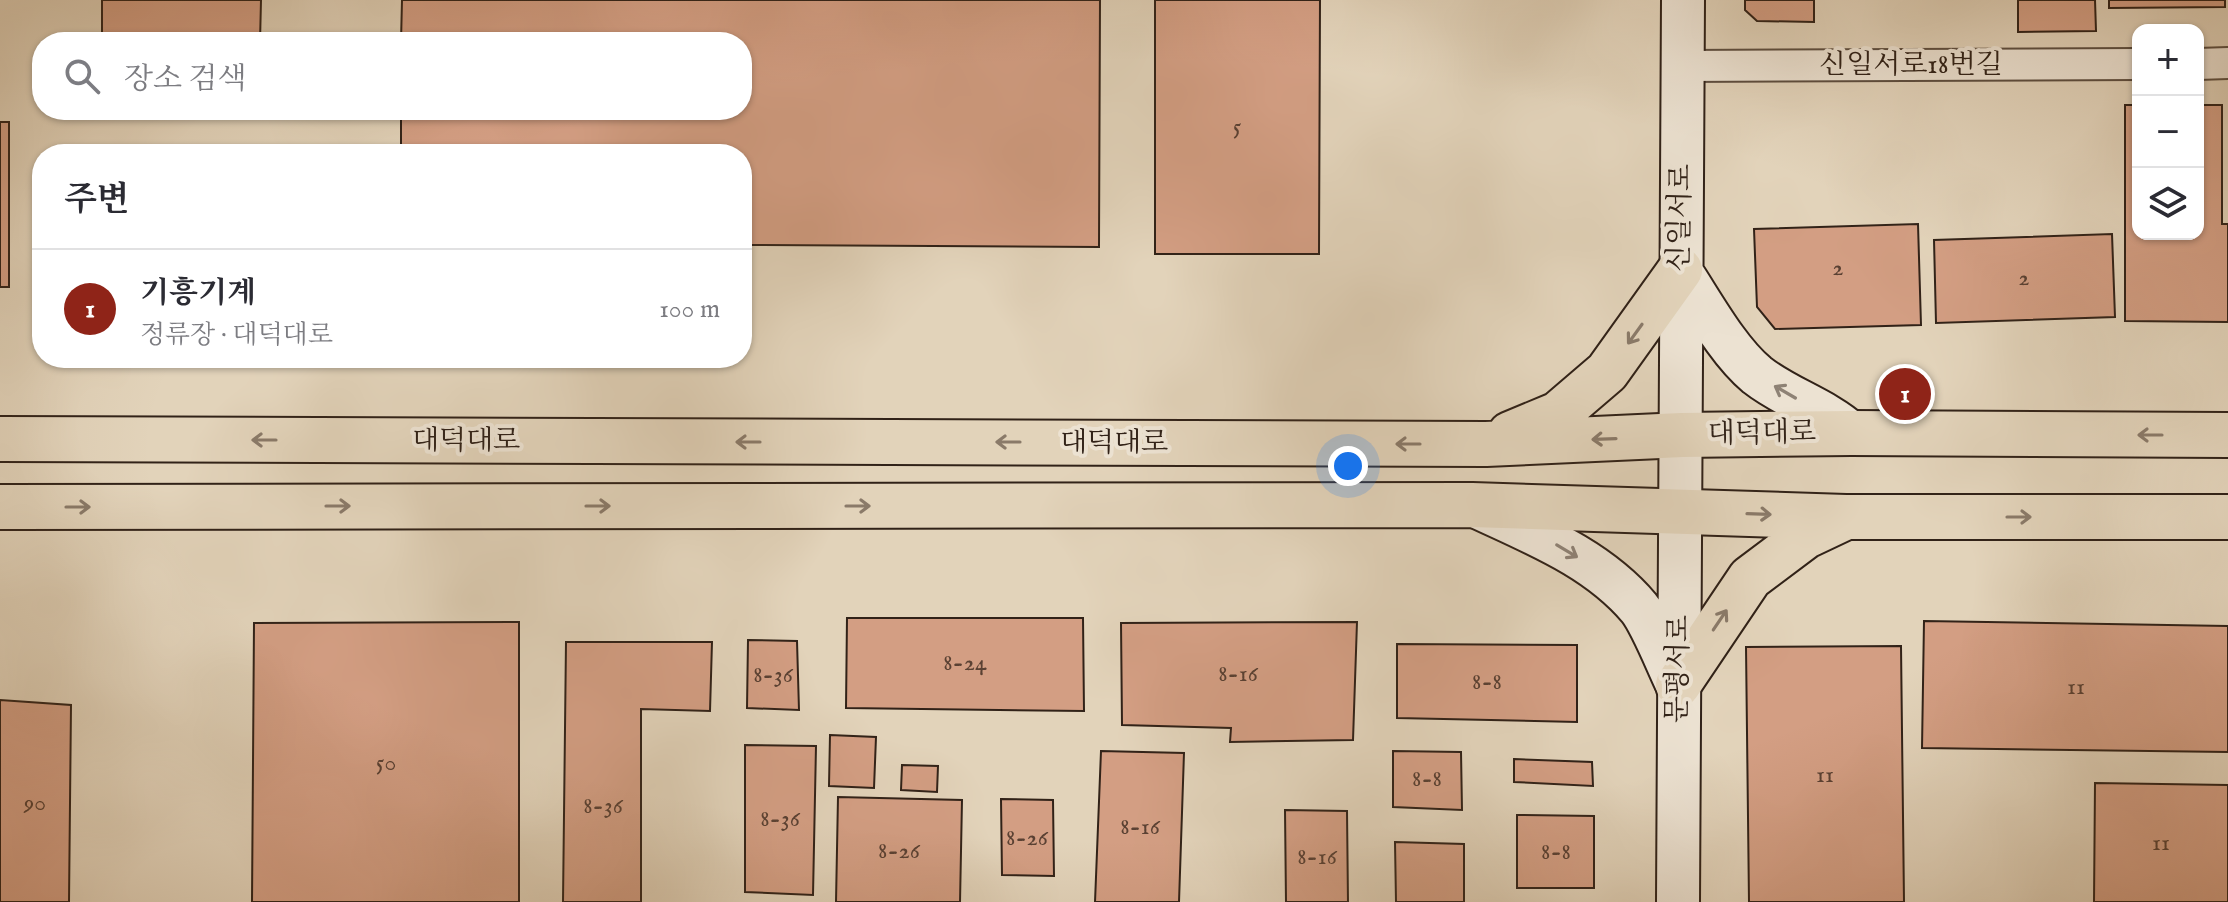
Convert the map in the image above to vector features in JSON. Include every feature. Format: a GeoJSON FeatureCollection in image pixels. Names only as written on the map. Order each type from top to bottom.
{"type":"FeatureCollection","features":[{"type":"Feature","properties":{"kind":"main road","name":"신일서로"},"geometry":{"type":"LineString","coordinates":[[1682,435],[1683,0]]}},
{"type":"Feature","properties":{"kind":"main road"},"geometry":{"type":"LineString","coordinates":[[1486,444],[1558,414],[1607,372],[1680,270],[1724,337],[1755,373],[1781,391],[1835,419],[1851,433]]}},
{"type":"Feature","properties":{"kind":"main road","name":"대덕대로"},"geometry":{"type":"LineString","coordinates":[[0,439],[1486,444],[1682,435],[2228,435]]}},
{"type":"Feature","properties":{"kind":"main road","name":"문평서로"},"geometry":{"type":"LineString","coordinates":[[1678,902],[1682,435]]}},
{"type":"Feature","properties":{"kind":"main road"},"geometry":{"type":"LineString","coordinates":[[1472,505],[1557,545],[1604,574],[1641,610],[1678,685],[1750,578],[1806,536],[1846,517]]}},
{"type":"Feature","properties":{"kind":"main road"},"geometry":{"type":"LineString","coordinates":[[0,507],[1472,505],[1846,517],[2228,517]]}},
{"type":"Feature","properties":{"kind":"street"},"geometry":{"type":"LineString","coordinates":[[2204,64],[2228,63]]}},
{"type":"Feature","properties":{"kind":"street","name":"신일서로18번길"},"geometry":{"type":"LineString","coordinates":[[1684,66],[2132,64]]}},
{"type":"Feature","properties":{"kind":"building"},"geometry":{"type":"Polygon","coordinates":[[[102,0],[261,0],[260,32],[102,32],[102,0]]]}},
{"type":"Feature","properties":{"kind":"building"},"geometry":{"type":"Polygon","coordinates":[[[402,0],[1100,0],[1099,247],[752,245],[752,144],[401,144],[401,120],[752,120],[752,32],[401,32],[402,0]]]}},
{"type":"Feature","properties":{"kind":"building"},"geometry":{"type":"Polygon","coordinates":[[[1155,0],[1320,0],[1319,254],[1155,254],[1155,0]]]}},
{"type":"Feature","properties":{"kind":"building"},"geometry":{"type":"Polygon","coordinates":[[[1745,0],[1814,0],[1814,22],[1757,21],[1745,10],[1745,0]]]}},
{"type":"Feature","properties":{"kind":"building"},"geometry":{"type":"Polygon","coordinates":[[[2018,0],[2095,0],[2096,31],[2018,32],[2018,0]]]}},
{"type":"Feature","properties":{"kind":"building"},"geometry":{"type":"Polygon","coordinates":[[[2109,0],[2225,0],[2225,7],[2109,8],[2109,0]]]}},
{"type":"Feature","properties":{"kind":"building"},"geometry":{"type":"Polygon","coordinates":[[[2125,105],[2132,105],[2132,240],[2204,240],[2204,105],[2222,105],[2222,224],[2228,224],[2228,322],[2125,321],[2125,105]]]}},
{"type":"Feature","properties":{"kind":"building"},"geometry":{"type":"Polygon","coordinates":[[[0,122],[9,122],[9,287],[0,287],[0,122]]]}},
{"type":"Feature","properties":{"kind":"building"},"geometry":{"type":"Polygon","coordinates":[[[1918,224],[1921,325],[1775,329],[1757,307],[1754,229],[1918,224]]]}},
{"type":"Feature","properties":{"kind":"building"},"geometry":{"type":"Polygon","coordinates":[[[2112,234],[2115,317],[1936,323],[1934,240],[2112,234]]]}},
{"type":"Feature","properties":{"kind":"building"},"geometry":{"type":"Polygon","coordinates":[[[847,618],[1083,618],[1084,711],[846,708],[847,618]]]}},
{"type":"Feature","properties":{"kind":"building"},"geometry":{"type":"Polygon","coordinates":[[[1924,621],[2228,626],[2228,752],[1922,748],[1924,621]]]}},
{"type":"Feature","properties":{"kind":"building"},"geometry":{"type":"Polygon","coordinates":[[[519,622],[519,902],[252,902],[254,623],[519,622]]]}},
{"type":"Feature","properties":{"kind":"building"},"geometry":{"type":"Polygon","coordinates":[[[1357,622],[1353,740],[1230,742],[1231,728],[1122,725],[1121,623],[1357,622]]]}},
{"type":"Feature","properties":{"kind":"building"},"geometry":{"type":"Polygon","coordinates":[[[748,640],[797,641],[799,710],[747,708],[748,640]]]}},
{"type":"Feature","properties":{"kind":"building"},"geometry":{"type":"Polygon","coordinates":[[[566,642],[712,642],[710,711],[641,709],[641,902],[563,902],[566,642]]]}},
{"type":"Feature","properties":{"kind":"building"},"geometry":{"type":"Polygon","coordinates":[[[1397,644],[1577,645],[1577,722],[1397,718],[1397,644]]]}},
{"type":"Feature","properties":{"kind":"building"},"geometry":{"type":"Polygon","coordinates":[[[1901,646],[1904,902],[1749,902],[1746,647],[1901,646]]]}},
{"type":"Feature","properties":{"kind":"building"},"geometry":{"type":"Polygon","coordinates":[[[0,700],[71,705],[69,902],[0,902],[0,700]]]}},
{"type":"Feature","properties":{"kind":"building"},"geometry":{"type":"Polygon","coordinates":[[[830,735],[876,737],[874,788],[829,786],[830,735]]]}},
{"type":"Feature","properties":{"kind":"building"},"geometry":{"type":"Polygon","coordinates":[[[745,745],[816,746],[813,895],[745,892],[745,745]]]}},
{"type":"Feature","properties":{"kind":"building"},"geometry":{"type":"Polygon","coordinates":[[[1101,751],[1184,753],[1179,902],[1095,902],[1101,751]]]}},
{"type":"Feature","properties":{"kind":"building"},"geometry":{"type":"Polygon","coordinates":[[[1393,751],[1461,752],[1462,810],[1393,807],[1393,751]]]}},
{"type":"Feature","properties":{"kind":"building"},"geometry":{"type":"Polygon","coordinates":[[[1514,759],[1592,762],[1593,786],[1514,782],[1514,759]]]}},
{"type":"Feature","properties":{"kind":"building"},"geometry":{"type":"Polygon","coordinates":[[[902,765],[938,766],[937,792],[901,790],[902,765]]]}},
{"type":"Feature","properties":{"kind":"building"},"geometry":{"type":"Polygon","coordinates":[[[2095,783],[2228,785],[2228,902],[2094,902],[2095,783]]]}},
{"type":"Feature","properties":{"kind":"building"},"geometry":{"type":"Polygon","coordinates":[[[838,797],[962,800],[960,902],[836,902],[838,797]]]}},
{"type":"Feature","properties":{"kind":"building"},"geometry":{"type":"Polygon","coordinates":[[[1001,799],[1053,800],[1054,876],[1002,875],[1001,799]]]}},
{"type":"Feature","properties":{"kind":"building"},"geometry":{"type":"Polygon","coordinates":[[[1285,810],[1347,811],[1348,902],[1286,902],[1285,810]]]}},
{"type":"Feature","properties":{"kind":"building"},"geometry":{"type":"Polygon","coordinates":[[[1517,815],[1594,816],[1594,888],[1517,888],[1517,815]]]}},
{"type":"Feature","properties":{"kind":"building"},"geometry":{"type":"Polygon","coordinates":[[[1395,842],[1464,844],[1464,902],[1396,902],[1395,842]]]}},
{"type":"Feature","properties":{"kind":"place","name":"기흥기계"},"geometry":{"type":"Point","coordinates":[1905,394]}}]}
